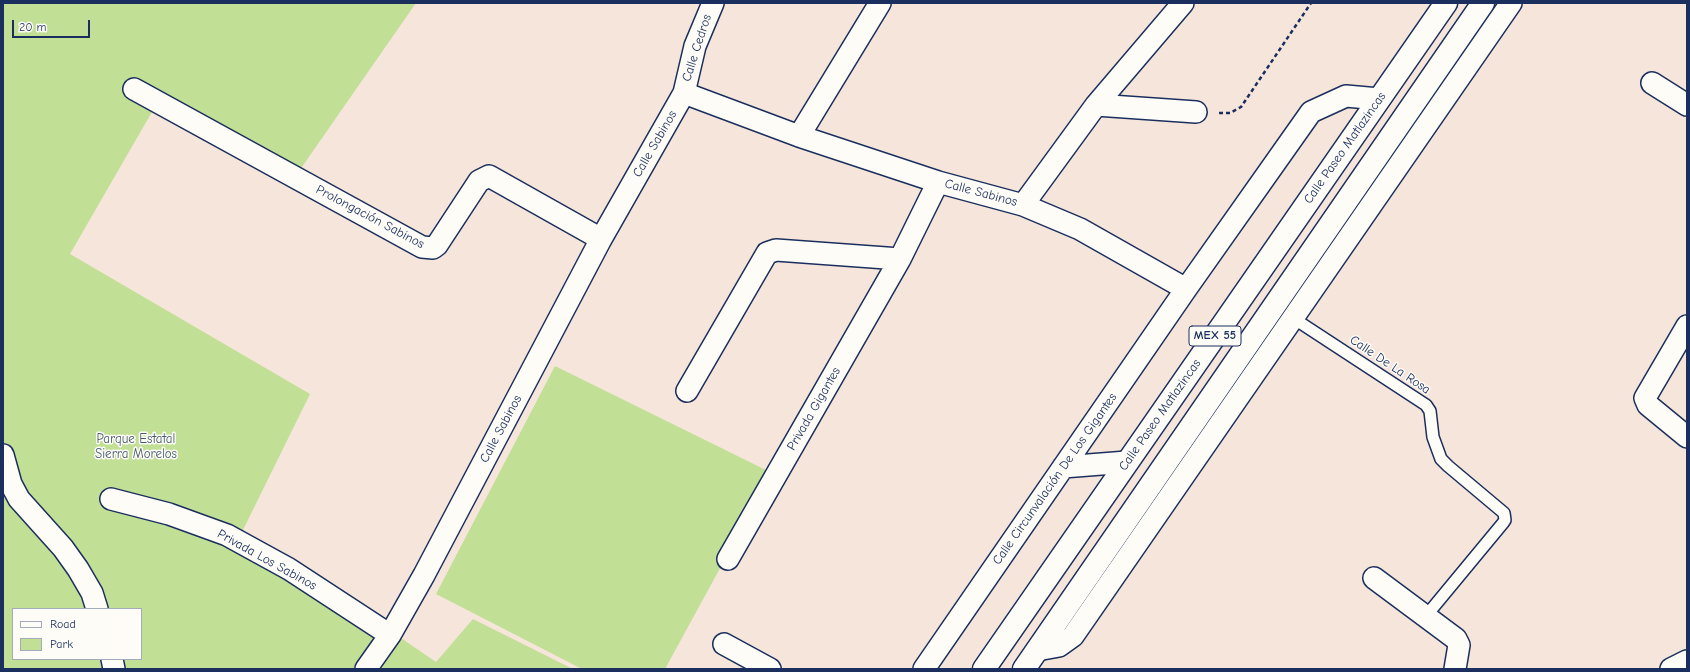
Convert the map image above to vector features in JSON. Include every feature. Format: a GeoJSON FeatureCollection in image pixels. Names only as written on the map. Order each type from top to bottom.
{"type":"FeatureCollection","features":[{"type":"Feature","properties":{"kind":"highway","name":"Calle Paseo Matlazincas"},"geometry":{"type":"LineString","coordinates":[[984,669],[1446,3]]}},
{"type":"Feature","properties":{"kind":"highway","name":"MEX 55"},"geometry":{"type":"LineString","coordinates":[[1024,669],[1484,3]]}},
{"type":"Feature","properties":{"kind":"street","name":"Calle Cedros"},"geometry":{"type":"LineString","coordinates":[[684,93],[695,46],[713,3]]}},
{"type":"Feature","properties":{"kind":"street"},"geometry":{"type":"LineString","coordinates":[[799,136],[880,3]]}},
{"type":"Feature","properties":{"kind":"street"},"geometry":{"type":"LineString","coordinates":[[1023,205],[1096,105],[1183,3]]}},
{"type":"Feature","properties":{"kind":"street"},"geometry":{"type":"LineString","coordinates":[[1037,650],[1059,646],[1073,636],[1512,3]]}},
{"type":"Feature","properties":{"kind":"street"},"geometry":{"type":"LineString","coordinates":[[1652,83],[1687,105]]}},
{"type":"Feature","properties":{"kind":"street","name":"Prolongación Sabinos"},"geometry":{"type":"LineString","coordinates":[[134,89],[422,247],[433,248],[438,246],[479,181],[489,176],[601,239]]}},
{"type":"Feature","properties":{"kind":"street","name":"Calle Sabinos"},"geometry":{"type":"LineString","coordinates":[[366,669],[390,635],[601,239],[684,93],[799,136],[938,182],[1023,205],[1080,229],[1186,289]]}},
{"type":"Feature","properties":{"kind":"street","name":"Calle Circunvalación De Los Gigantes"},"geometry":{"type":"LineString","coordinates":[[924,669],[1186,289],[1311,112],[1346,96],[1379,99]]}},
{"type":"Feature","properties":{"kind":"street"},"geometry":{"type":"LineString","coordinates":[[1096,105],[1196,112]]}},
{"type":"Feature","properties":{"kind":"street","name":"Privada Gigantes"},"geometry":{"type":"LineString","coordinates":[[728,559],[900,259],[938,182]]}},
{"type":"Feature","properties":{"kind":"street"},"geometry":{"type":"LineString","coordinates":[[687,390],[767,253],[776,250],[900,259]]}},
{"type":"Feature","properties":{"kind":"street"},"geometry":{"type":"LineString","coordinates":[[1687,326],[1646,395],[1645,402],[1687,437]]}},
{"type":"Feature","properties":{"kind":"street"},"geometry":{"type":"LineString","coordinates":[[3,456],[11,484],[19,499],[63,548],[78,569],[92,593],[97,608]]}},
{"type":"Feature","properties":{"kind":"street"},"geometry":{"type":"LineString","coordinates":[[1064,467],[1127,462]]}},
{"type":"Feature","properties":{"kind":"street","name":"Privada Los Sabinos"},"geometry":{"type":"LineString","coordinates":[[110,499],[169,514],[227,535],[289,569],[390,635]]}},
{"type":"Feature","properties":{"kind":"street"},"geometry":{"type":"LineString","coordinates":[[1374,578],[1456,639],[1459,645],[1456,669]]}},
{"type":"Feature","properties":{"kind":"street"},"geometry":{"type":"LineString","coordinates":[[724,644],[770,669]]}},
{"type":"Feature","properties":{"kind":"street"},"geometry":{"type":"LineString","coordinates":[[1671,669],[1687,661]]}},
{"type":"Feature","properties":{"kind":"lane","name":"Calle De La Rosa"},"geometry":{"type":"LineString","coordinates":[[1293,318],[1426,405],[1430,411],[1433,437],[1441,458],[1448,466],[1502,510],[1506,516],[1503,523],[1426,616]]}},
{"type":"Feature","properties":{"kind":"path"},"geometry":{"type":"LineString","coordinates":[[1196,112],[1230,113],[1241,107],[1311,3]]}},
{"type":"Feature","properties":{"kind":"green space","name":"Parque Estatal Sierra Morelos"},"geometry":{"type":"Polygon","coordinates":[[[3,3],[416,3],[297,174],[160,98],[70,254],[310,394],[243,530],[436,662],[473,619],[573,669],[3,669],[3,3]]]}},
{"type":"Feature","properties":{"kind":"green space"},"geometry":{"type":"Polygon","coordinates":[[[555,366],[772,473],[665,669],[582,669],[436,594],[555,366]]]}}]}
